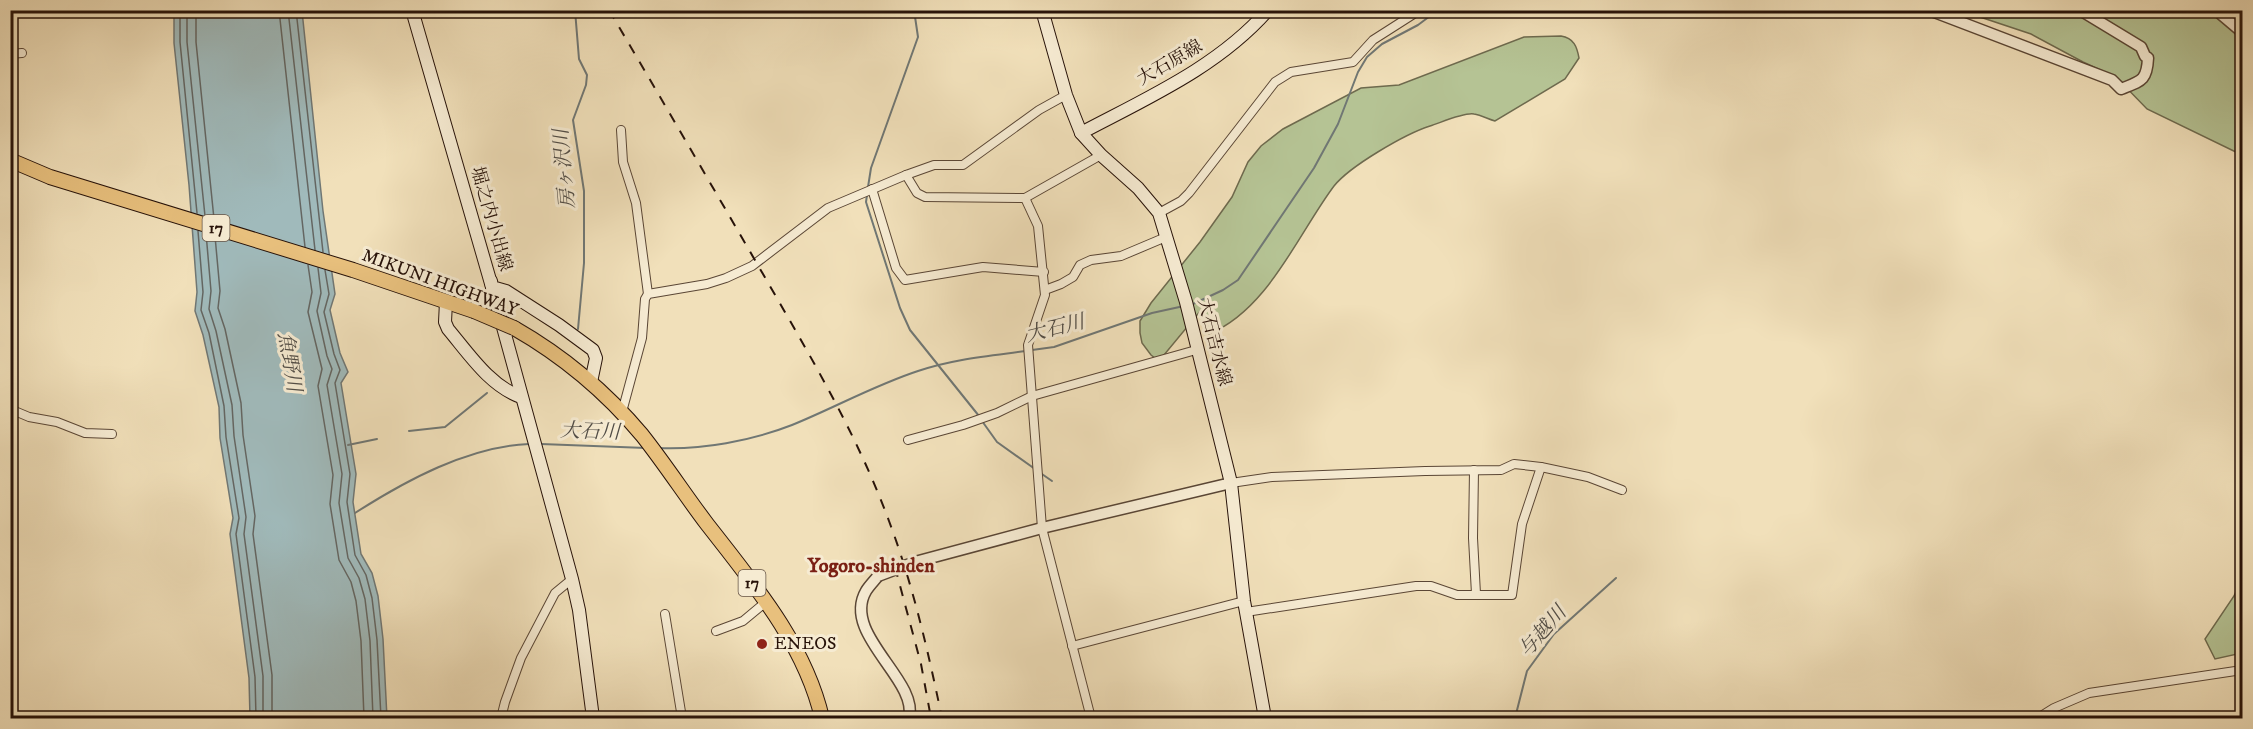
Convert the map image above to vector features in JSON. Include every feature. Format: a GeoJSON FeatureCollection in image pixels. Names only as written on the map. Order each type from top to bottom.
{"type":"FeatureCollection","features":[{"type":"Feature","properties":{"kind":"highway","name":"MIKUNI HIGHWAY"},"geometry":{"type":"LineString","coordinates":[[10,160],[42,174],[353,270],[474,311],[514,328],[538,342],[591,382],[622,412],[661,459],[767,602],[806,671],[822,718]]}},
{"type":"Feature","properties":{"kind":"main road","name":"堀之内小出線"},"geometry":{"type":"LineString","coordinates":[[412,10],[492,287],[572,579],[579,610],[593,718]]}},
{"type":"Feature","properties":{"kind":"main road","name":"大石吉水線"},"geometry":{"type":"LineString","coordinates":[[1042,10],[1066,95],[1081,133],[1101,155],[1138,188],[1159,213],[1187,306],[1196,350],[1231,483],[1245,606],[1265,718]]}},
{"type":"Feature","properties":{"kind":"main road","name":"大石原線"},"geometry":{"type":"LineString","coordinates":[[1081,133],[1209,63],[1255,26],[1268,10]]}},
{"type":"Feature","properties":{"kind":"main road"},"geometry":{"type":"LineString","coordinates":[[492,287],[506,291],[593,350],[596,358],[591,382]]}},
{"type":"Feature","properties":{"kind":"main road"},"geometry":{"type":"LineString","coordinates":[[446,302],[445,322],[448,328],[495,382],[506,392],[521,397]]}},
{"type":"Feature","properties":{"kind":"street"},"geometry":{"type":"LineString","coordinates":[[1159,213],[1181,201],[1189,193],[1275,82],[1292,72],[1353,62],[1373,39],[1420,10]]}},
{"type":"Feature","properties":{"kind":"street"},"geometry":{"type":"LineString","coordinates":[[1929,10],[2112,80],[2121,89],[2141,81],[2148,72],[2148,58],[2141,47],[2080,10]]}},
{"type":"Feature","properties":{"kind":"street"},"geometry":{"type":"LineString","coordinates":[[2216,10],[2242,33]]}},
{"type":"Feature","properties":{"kind":"street"},"geometry":{"type":"LineString","coordinates":[[10,54],[22,53]]}},
{"type":"Feature","properties":{"kind":"street"},"geometry":{"type":"LineString","coordinates":[[648,294],[707,284],[752,266],[828,208],[934,165],[963,165],[1039,110],[1066,95]]}},
{"type":"Feature","properties":{"kind":"street"},"geometry":{"type":"LineString","coordinates":[[621,130],[623,162],[636,203],[648,294],[645,299],[642,338],[622,412]]}},
{"type":"Feature","properties":{"kind":"street"},"geometry":{"type":"LineString","coordinates":[[906,175],[917,193],[926,197],[1025,198],[1101,155]]}},
{"type":"Feature","properties":{"kind":"street"},"geometry":{"type":"LineString","coordinates":[[872,189],[896,268],[905,280],[983,267],[1044,272]]}},
{"type":"Feature","properties":{"kind":"street"},"geometry":{"type":"LineString","coordinates":[[1025,198],[1038,226],[1045,290],[1028,345],[1042,528],[1091,718]]}},
{"type":"Feature","properties":{"kind":"street"},"geometry":{"type":"LineString","coordinates":[[1045,290],[1073,277],[1080,265],[1090,260],[1121,256],[1166,237]]}},
{"type":"Feature","properties":{"kind":"street"},"geometry":{"type":"LineString","coordinates":[[908,440],[971,422],[1032,396],[1196,350]]}},
{"type":"Feature","properties":{"kind":"street"},"geometry":{"type":"LineString","coordinates":[[10,409],[29,417],[57,422],[86,433],[112,434]]}},
{"type":"Feature","properties":{"kind":"street"},"geometry":{"type":"LineString","coordinates":[[909,718],[906,693],[876,649],[866,630],[862,612],[865,592],[878,576],[915,562],[1042,528],[1231,483],[1272,477],[1501,470],[1514,464],[1541,466],[1588,477],[1622,490]]}},
{"type":"Feature","properties":{"kind":"street"},"geometry":{"type":"LineString","coordinates":[[1072,646],[1245,606],[1416,586],[1431,586],[1457,595],[1512,595],[1522,524],[1541,466]]}},
{"type":"Feature","properties":{"kind":"street"},"geometry":{"type":"LineString","coordinates":[[1474,470],[1473,538],[1476,594]]}},
{"type":"Feature","properties":{"kind":"street"},"geometry":{"type":"LineString","coordinates":[[501,718],[521,658],[555,593],[572,579]]}},
{"type":"Feature","properties":{"kind":"street"},"geometry":{"type":"LineString","coordinates":[[716,631],[742,621],[767,602]]}},
{"type":"Feature","properties":{"kind":"street"},"geometry":{"type":"LineString","coordinates":[[665,614],[682,718]]}},
{"type":"Feature","properties":{"kind":"street"},"geometry":{"type":"LineString","coordinates":[[2038,718],[2062,704],[2089,693],[2242,670]]}},
{"type":"Feature","properties":{"kind":"green space"},"geometry":{"type":"Polygon","coordinates":[[[1962,11],[2224,11],[2242,43],[2242,155],[2147,109],[2116,77],[2031,34],[1962,11]]]}},
{"type":"Feature","properties":{"kind":"green space"},"geometry":{"type":"Polygon","coordinates":[[[1561,36],[1574,44],[1579,58],[1565,79],[1495,121],[1474,114],[1458,116],[1419,130],[1365,160],[1334,186],[1280,269],[1248,308],[1230,323],[1209,334],[1202,309],[1159,361],[1151,355],[1142,343],[1140,321],[1151,303],[1200,242],[1232,197],[1248,162],[1261,146],[1283,129],[1361,88],[1399,85],[1524,37],[1561,36]]]}},
{"type":"Feature","properties":{"kind":"green space"},"geometry":{"type":"Polygon","coordinates":[[[2242,578],[2242,653],[2215,659],[2205,639],[2234,596],[2242,578]]]}},
{"type":"Feature","properties":{"kind":"water","name":"魚野川"},"geometry":{"type":"Polygon","coordinates":[[[174,11],[302,11],[323,211],[335,294],[330,310],[340,353],[348,372],[341,383],[356,474],[353,502],[361,554],[372,573],[378,596],[383,639],[387,718],[250,718],[249,678],[230,534],[233,518],[220,438],[219,407],[203,335],[195,311],[197,292],[189,185],[174,43],[174,11]]]}},
{"type":"Feature","properties":{"kind":"waterway","name":"房ヶ沢川"},"geometry":{"type":"LineString","coordinates":[[575,10],[579,59],[587,75],[586,85],[573,120],[584,191],[584,263],[578,329]]}},
{"type":"Feature","properties":{"kind":"waterway"},"geometry":{"type":"LineString","coordinates":[[868,187],[871,168],[918,37],[914,10]]}},
{"type":"Feature","properties":{"kind":"waterway","name":"大石川"},"geometry":{"type":"LineString","coordinates":[[1193,304],[1238,280],[1314,168],[1338,124],[1358,72],[1367,57],[1382,44],[1418,25],[1438,10]]}},
{"type":"Feature","properties":{"kind":"waterway"},"geometry":{"type":"LineString","coordinates":[[867,195],[866,202],[900,308],[910,330],[979,416]]}},
{"type":"Feature","properties":{"kind":"waterway","name":"大石川"},"geometry":{"type":"LineString","coordinates":[[1032,350],[1054,347],[1152,313],[1184,306]]}},
{"type":"Feature","properties":{"kind":"waterway","name":"大石川"},"geometry":{"type":"LineString","coordinates":[[658,448],[692,448],[760,436],[792,425],[918,371],[958,361],[1026,351]]}},
{"type":"Feature","properties":{"kind":"waterway","name":"房ヶ沢川"},"geometry":{"type":"LineString","coordinates":[[409,431],[445,427],[487,393]]}},
{"type":"Feature","properties":{"kind":"waterway"},"geometry":{"type":"LineString","coordinates":[[982,421],[997,442],[1035,469]]}},
{"type":"Feature","properties":{"kind":"waterway","name":"房ヶ沢川"},"geometry":{"type":"LineString","coordinates":[[348,445],[377,439]]}},
{"type":"Feature","properties":{"kind":"waterway","name":"大石川"},"geometry":{"type":"LineString","coordinates":[[355,513],[438,467],[484,451],[529,444]]}},
{"type":"Feature","properties":{"kind":"waterway","name":"大石川"},"geometry":{"type":"LineString","coordinates":[[541,444],[646,448]]}},
{"type":"Feature","properties":{"kind":"waterway"},"geometry":{"type":"LineString","coordinates":[[1039,472],[1052,481]]}},
{"type":"Feature","properties":{"kind":"waterway","name":"与越川"},"geometry":{"type":"LineString","coordinates":[[1515,718],[1527,671],[1554,634],[1616,578]]}},
{"type":"Feature","properties":{"kind":"railway"},"geometry":{"type":"LineString","coordinates":[[609,10],[798,334],[862,457],[889,521],[913,594],[942,718]]}},
{"type":"Feature","properties":{"kind":"railway"},"geometry":{"type":"LineString","coordinates":[[895,567],[921,664],[931,718]]}},
{"type":"Feature","properties":{"kind":"place","name":"ENEOS"},"geometry":{"type":"Point","coordinates":[762,644]}},
{"type":"Feature","properties":{"kind":"district","name":"Yogoro-shinden"},"geometry":{"type":"Point","coordinates":[871,566]}}]}
